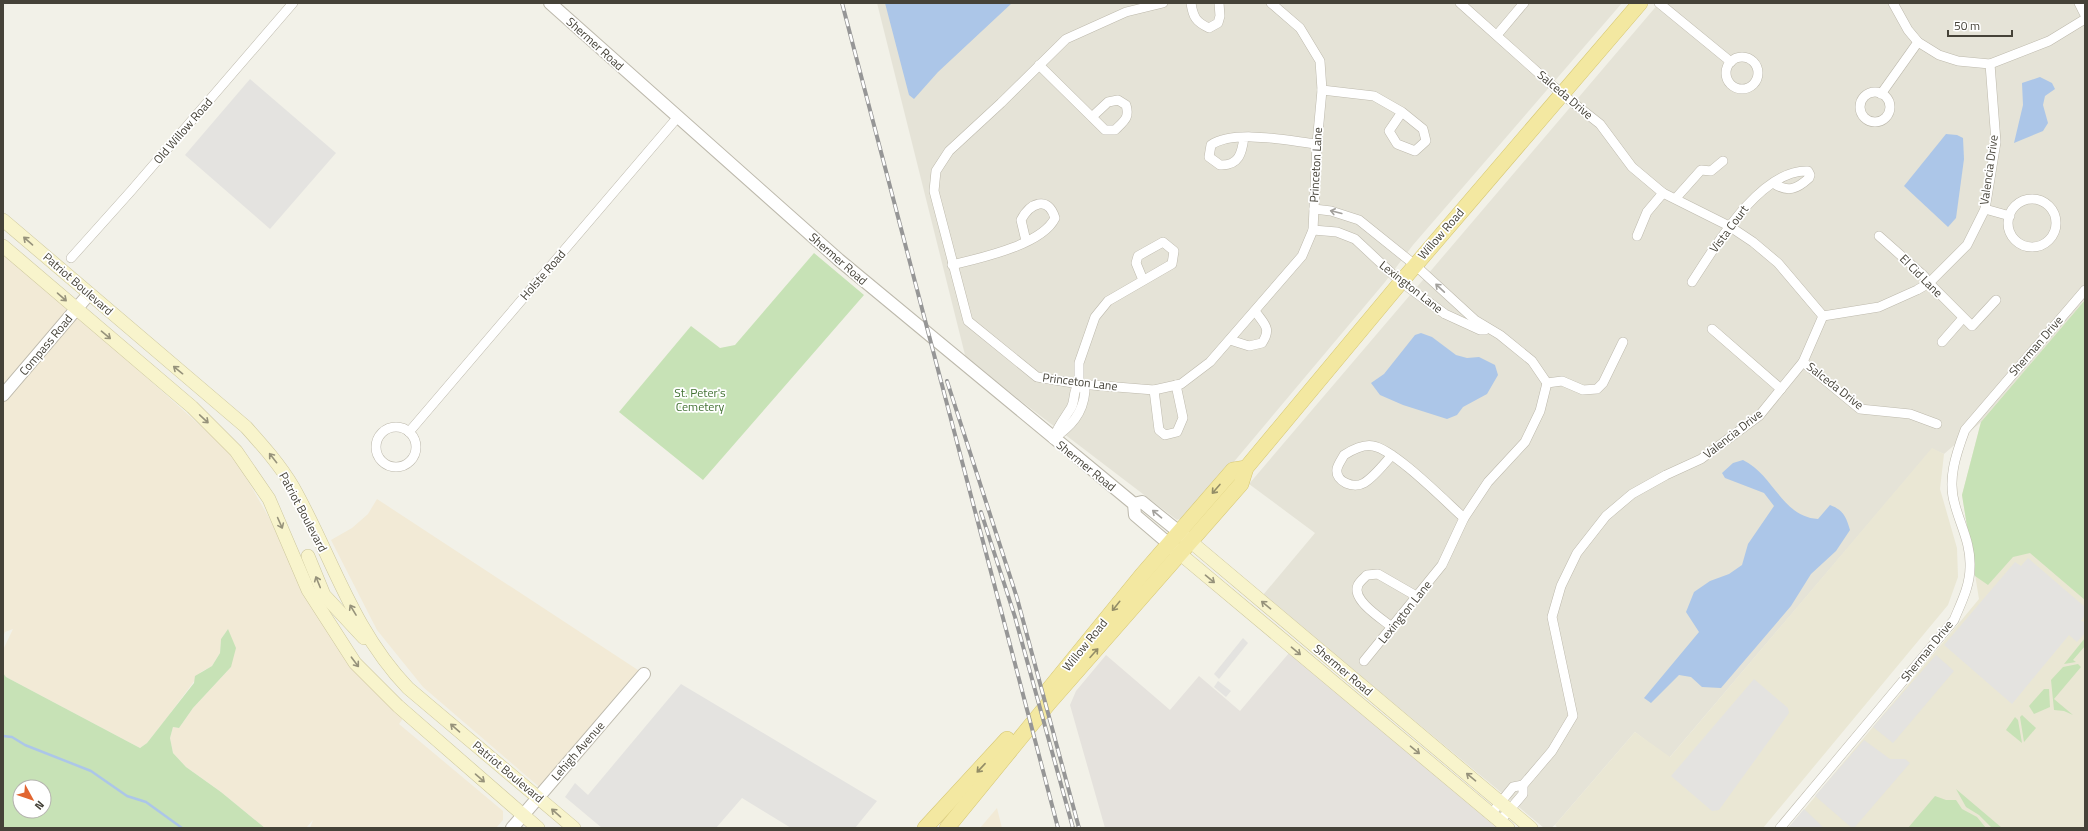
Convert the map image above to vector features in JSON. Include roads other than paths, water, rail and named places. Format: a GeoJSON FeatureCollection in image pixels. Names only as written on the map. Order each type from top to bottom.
{"type":"FeatureCollection","features":[{"type":"Feature","properties":{"kind":"main road","name":"Willow Road"},"geometry":{"type":"LineString","coordinates":[[925,828],[1025,718],[1169,544],[1185,537],[1241,484],[1246,468],[1415,265],[1640,3]]}},
{"type":"Feature","properties":{"kind":"main road","name":"Patriot Boulevard"},"geometry":{"type":"LineString","coordinates":[[3,220],[246,427],[282,470],[298,497],[348,602],[379,654],[392,670],[408,688],[574,828]]}},
{"type":"Feature","properties":{"kind":"main road","name":"Patriot Boulevard"},"geometry":{"type":"LineString","coordinates":[[3,246],[192,407],[236,451],[269,499],[302,559],[308,590],[355,663],[398,706],[538,828]]}},
{"type":"Feature","properties":{"kind":"main road"},"geometry":{"type":"LineString","coordinates":[[317,536],[302,559],[324,595],[379,654]]}},
{"type":"Feature","properties":{"kind":"main road","name":"Willow Road"},"geometry":{"type":"LineString","coordinates":[[947,828],[1032,723],[1180,554],[1185,537]]}},
{"type":"Feature","properties":{"kind":"main road","name":"Shermer Road"},"geometry":{"type":"LineString","coordinates":[[1185,537],[1531,828]]}},
{"type":"Feature","properties":{"kind":"main road","name":"Shermer Road"},"geometry":{"type":"LineString","coordinates":[[1169,544],[1500,821]]}},
{"type":"Feature","properties":{"kind":"street","name":"Old Willow Road"},"geometry":{"type":"LineString","coordinates":[[71,258],[132,191],[293,3]]}},
{"type":"Feature","properties":{"kind":"street","name":"Shermer Road"},"geometry":{"type":"LineString","coordinates":[[550,3],[833,256],[1052,439],[1134,504],[1135,515],[1169,544]]}},
{"type":"Feature","properties":{"kind":"street","name":"Princeton Lane"},"geometry":{"type":"LineString","coordinates":[[1163,3],[1124,7],[1066,39],[949,151],[936,171],[934,190],[952,265],[968,321],[1037,377],[1079,384],[1154,390],[1181,384],[1210,362],[1302,256],[1313,230],[1317,144],[1322,90],[1320,61],[1300,28],[1271,3]]}},
{"type":"Feature","properties":{"kind":"street"},"geometry":{"type":"LineString","coordinates":[[1191,3],[1192,11],[1199,23],[1209,28],[1218,24],[1220,16],[1219,3]]}},
{"type":"Feature","properties":{"kind":"street","name":"Salceda Drive"},"geometry":{"type":"LineString","coordinates":[[1460,3],[1562,94],[1600,124],[1632,167],[1663,193],[1676,198],[1729,226],[1753,242],[1778,263],[1823,316]]}},
{"type":"Feature","properties":{"kind":"street"},"geometry":{"type":"LineString","coordinates":[[1497,35],[1524,3]]}},
{"type":"Feature","properties":{"kind":"street"},"geometry":{"type":"LineString","coordinates":[[1659,3],[1731,62]]}},
{"type":"Feature","properties":{"kind":"street"},"geometry":{"type":"LineString","coordinates":[[1893,3],[1908,30],[1918,42],[1945,57],[1958,61],[1990,64],[2049,40],[2085,19]]}},
{"type":"Feature","properties":{"kind":"street"},"geometry":{"type":"LineString","coordinates":[[2079,3],[2085,15]]}},
{"type":"Feature","properties":{"kind":"street"},"geometry":{"type":"LineString","coordinates":[[1881,94],[1918,42]]}},
{"type":"Feature","properties":{"kind":"street","name":"Valencia Drive"},"geometry":{"type":"LineString","coordinates":[[1500,821],[1505,806],[1522,794],[1523,786],[1552,751],[1573,716],[1552,617],[1561,586],[1577,553],[1606,516],[1632,494],[1701,459],[1759,416],[1803,362],[1823,316],[1879,307],[1929,283],[1967,245],[1985,208],[1996,142],[1990,64]]}},
{"type":"Feature","properties":{"kind":"street"},"geometry":{"type":"LineString","coordinates":[[1039,65],[1093,116]]}},
{"type":"Feature","properties":{"kind":"street"},"geometry":{"type":"LineString","coordinates":[[1322,90],[1374,96],[1402,112]]}},
{"type":"Feature","properties":{"kind":"street","name":"Holste Road"},"geometry":{"type":"LineString","coordinates":[[409,432],[677,118]]}},
{"type":"Feature","properties":{"kind":"street"},"geometry":{"type":"LineString","coordinates":[[1244,137],[1317,144]]}},
{"type":"Feature","properties":{"kind":"street"},"geometry":{"type":"LineString","coordinates":[[1676,198],[1700,170],[1711,172],[1723,161]]}},
{"type":"Feature","properties":{"kind":"street","name":"Vista Court"},"geometry":{"type":"LineString","coordinates":[[1692,282],[1729,226],[1745,206],[1773,183]]}},
{"type":"Feature","properties":{"kind":"street"},"geometry":{"type":"LineString","coordinates":[[1637,236],[1647,212],[1663,193]]}},
{"type":"Feature","properties":{"kind":"street"},"geometry":{"type":"LineString","coordinates":[[2027,199],[2043,201],[2054,213],[2055,229],[2047,242],[2033,246],[2026,246],[2019,242],[2010,230],[2010,216],[2020,202],[2027,199]]}},
{"type":"Feature","properties":{"kind":"street"},"geometry":{"type":"LineString","coordinates":[[1985,208],[2010,216]]}},
{"type":"Feature","properties":{"kind":"street","name":"Lexington Lane"},"geometry":{"type":"LineString","coordinates":[[1314,209],[1331,211],[1359,220],[1415,265],[1475,320],[1491,330],[1532,361],[1547,383],[1540,411],[1525,442],[1488,482],[1464,518],[1442,565],[1418,597],[1364,661]]}},
{"type":"Feature","properties":{"kind":"street","name":"Lexington Lane"},"geometry":{"type":"LineString","coordinates":[[1313,230],[1337,232],[1355,239],[1401,282],[1451,317],[1480,330],[1491,330]]}},
{"type":"Feature","properties":{"kind":"street","name":"El Cid Lane"},"geometry":{"type":"LineString","coordinates":[[1879,236],[1924,276],[1963,318]]}},
{"type":"Feature","properties":{"kind":"street"},"geometry":{"type":"LineString","coordinates":[[952,265],[1001,253],[1026,241]]}},
{"type":"Feature","properties":{"kind":"street"},"geometry":{"type":"LineString","coordinates":[[1052,439],[1059,423],[1071,407],[1074,390],[1079,384],[1079,363],[1095,317],[1108,301],[1172,264],[1174,251],[1163,242],[1138,256],[1136,262],[1143,280]]}},
{"type":"Feature","properties":{"kind":"street","name":"Sherman Drive"},"geometry":{"type":"LineString","coordinates":[[1780,828],[1954,620],[1967,587],[1970,568],[1969,546],[1954,504],[1952,480],[1955,456],[1965,430],[2085,290]]}},
{"type":"Feature","properties":{"kind":"street","name":"Compass Road"},"geometry":{"type":"LineString","coordinates":[[3,395],[89,294]]}},
{"type":"Feature","properties":{"kind":"street"},"geometry":{"type":"LineString","coordinates":[[1942,342],[1963,318],[1972,326],[1996,300]]}},
{"type":"Feature","properties":{"kind":"street"},"geometry":{"type":"LineString","coordinates":[[1451,317],[1459,306]]}},
{"type":"Feature","properties":{"kind":"street"},"geometry":{"type":"LineString","coordinates":[[1230,340],[1249,346],[1262,343],[1267,335],[1267,327],[1255,311]]}},
{"type":"Feature","properties":{"kind":"street"},"geometry":{"type":"LineString","coordinates":[[1712,329],[1781,389]]}},
{"type":"Feature","properties":{"kind":"street"},"geometry":{"type":"LineString","coordinates":[[1547,383],[1562,381],[1583,390],[1597,389],[1603,383],[1622,342]]}},
{"type":"Feature","properties":{"kind":"street","name":"Salceda Drive"},"geometry":{"type":"LineString","coordinates":[[1803,362],[1860,409],[1910,414],[1936,424]]}},
{"type":"Feature","properties":{"kind":"street"},"geometry":{"type":"LineString","coordinates":[[1154,390],[1159,430],[1165,435],[1177,432],[1183,418],[1176,385]]}},
{"type":"Feature","properties":{"kind":"street"},"geometry":{"type":"LineString","coordinates":[[391,428],[403,428],[409,432],[415,440],[416,446],[413,458],[403,467],[390,467],[384,464],[377,454],[377,441],[380,435],[391,428]]}},
{"type":"Feature","properties":{"kind":"street"},"geometry":{"type":"LineString","coordinates":[[1392,455],[1365,483],[1358,486],[1350,485],[1341,480],[1338,476],[1337,469],[1344,455],[1367,445],[1374,446],[1392,455],[1464,518]]}},
{"type":"Feature","properties":{"kind":"street","name":"Shermer Road"},"geometry":{"type":"LineString","coordinates":[[1134,504],[1142,502],[1185,537]]}},
{"type":"Feature","properties":{"kind":"street"},"geometry":{"type":"LineString","coordinates":[[1392,627],[1362,602],[1357,592],[1358,584],[1367,575],[1378,574],[1418,597]]}},
{"type":"Feature","properties":{"kind":"street","name":"Lehigh Avenue"},"geometry":{"type":"LineString","coordinates":[[512,828],[644,674]]}},
{"type":"Feature","properties":{"kind":"water"},"geometry":{"type":"Polygon","coordinates":[[[885,3],[1012,3],[938,72],[914,99],[909,95],[885,3]]]}},
{"type":"Feature","properties":{"kind":"water"},"geometry":{"type":"Polygon","coordinates":[[[2040,77],[2052,83],[2055,89],[2045,96],[2043,105],[2048,123],[2043,131],[2014,143],[2023,105],[2022,83],[2040,77]]]}},
{"type":"Feature","properties":{"kind":"water"},"geometry":{"type":"Polygon","coordinates":[[[1946,134],[1957,135],[1963,138],[1964,159],[1956,218],[1948,227],[1904,186],[1946,134]]]}},
{"type":"Feature","properties":{"kind":"water"},"geometry":{"type":"Polygon","coordinates":[[[1421,333],[1432,337],[1456,355],[1467,358],[1479,357],[1495,365],[1498,375],[1487,394],[1463,407],[1457,415],[1447,419],[1403,405],[1380,395],[1371,383],[1384,374],[1415,335],[1421,333]]]}},
{"type":"Feature","properties":{"kind":"water"},"geometry":{"type":"Polygon","coordinates":[[[1743,460],[1753,466],[1795,511],[1818,519],[1830,505],[1841,511],[1850,530],[1836,551],[1811,574],[1791,606],[1721,688],[1702,687],[1691,677],[1679,675],[1651,703],[1644,698],[1699,632],[1686,612],[1694,592],[1710,581],[1729,574],[1742,565],[1748,544],[1774,506],[1764,493],[1725,478],[1722,473],[1733,463],[1743,460]]]}},
{"type":"Feature","properties":{"kind":"waterway"},"geometry":{"type":"LineString","coordinates":[[3,736],[12,737],[25,745],[91,771],[127,796],[146,802],[182,828]]}},
{"type":"Feature","properties":{"kind":"railway"},"geometry":{"type":"LineString","coordinates":[[842,3],[1058,828]]}},
{"type":"Feature","properties":{"kind":"railway"},"geometry":{"type":"LineString","coordinates":[[947,381],[1017,598],[1079,828]]}},
{"type":"Feature","properties":{"kind":"railway"},"geometry":{"type":"LineString","coordinates":[[981,512],[1015,617],[1073,828]]}},
{"type":"Feature","properties":{"kind":"park label","name":"St. Peter's Cemetery"},"geometry":{"type":"Point","coordinates":[700,400]}}]}
